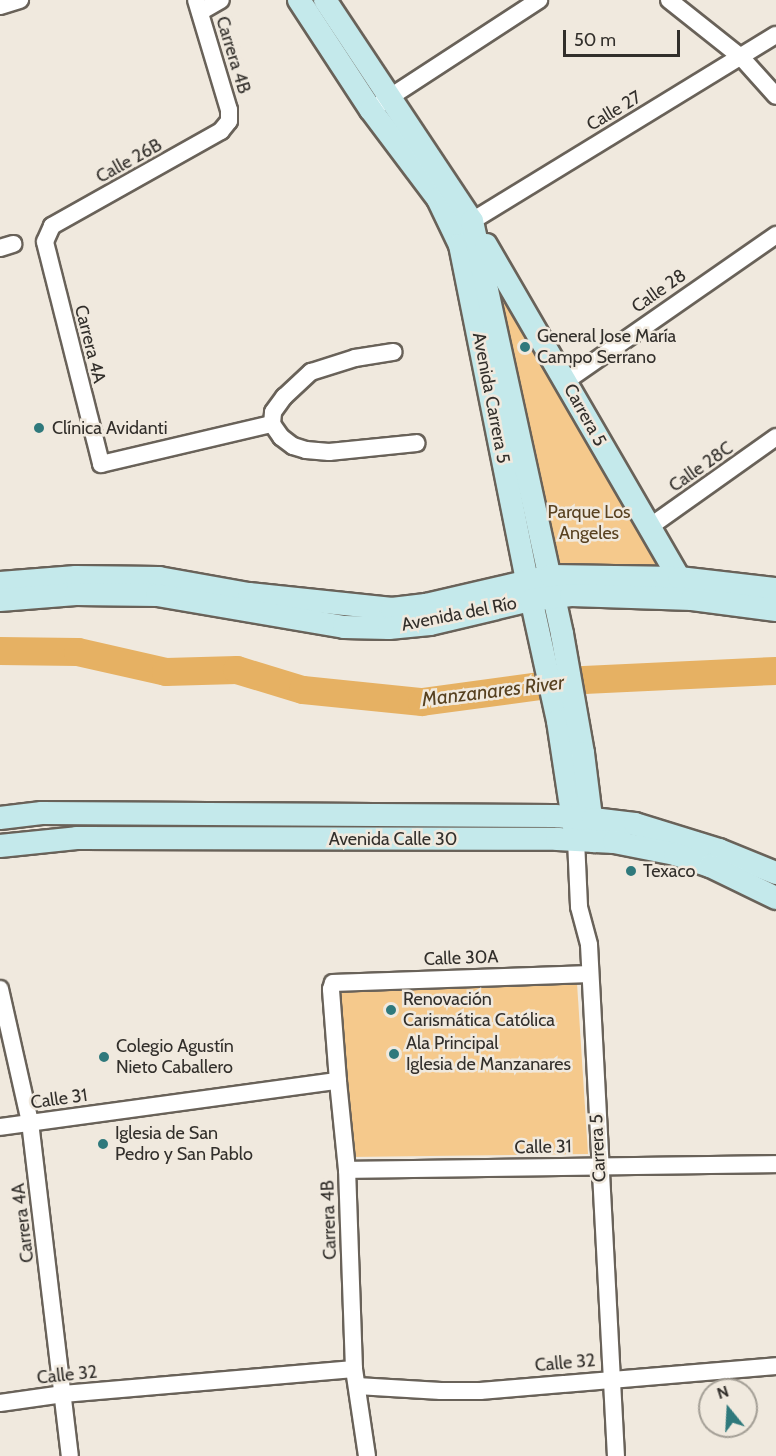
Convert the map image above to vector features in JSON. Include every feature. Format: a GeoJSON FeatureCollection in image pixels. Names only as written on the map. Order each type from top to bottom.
{"type":"FeatureCollection","features":[{"type":"Feature","properties":{"kind":"main road","name":"Avenida Carrera 5"},"geometry":{"type":"LineString","coordinates":[[299,0],[472,221],[553,586],[552,636],[578,779],[584,829]]}},
{"type":"Feature","properties":{"kind":"main road","name":"Avenida Carrera 5"},"geometry":{"type":"LineString","coordinates":[[326,0],[380,104],[438,199],[460,245],[529,590],[552,636]]}},
{"type":"Feature","properties":{"kind":"main road","name":"Carrera 5"},"geometry":{"type":"LineString","coordinates":[[472,221],[679,578]]}},
{"type":"Feature","properties":{"kind":"main road","name":"Avenida del Río"},"geometry":{"type":"LineString","coordinates":[[0,583],[76,576],[159,578],[249,594],[392,609],[553,586],[679,578],[776,589]]}},
{"type":"Feature","properties":{"kind":"main road","name":"Avenida del Río"},"geometry":{"type":"LineString","coordinates":[[553,586],[692,599],[776,610]]}},
{"type":"Feature","properties":{"kind":"main road","name":"Avenida del Río"},"geometry":{"type":"LineString","coordinates":[[0,600],[76,594],[157,595],[344,627],[389,628],[430,624],[529,590]]}},
{"type":"Feature","properties":{"kind":"main road"},"geometry":{"type":"LineString","coordinates":[[537,816],[578,779],[635,824]]}},
{"type":"Feature","properties":{"kind":"main road","name":"Avenida Calle 30"},"geometry":{"type":"LineString","coordinates":[[0,818],[42,813],[537,816],[626,843],[684,857],[710,866],[776,898]]}},
{"type":"Feature","properties":{"kind":"main road","name":"Avenida Calle 30"},"geometry":{"type":"LineString","coordinates":[[0,846],[77,838],[584,829],[635,824],[718,850],[776,873]]}},
{"type":"Feature","properties":{"kind":"street"},"geometry":{"type":"LineString","coordinates":[[0,6],[20,0]]}},
{"type":"Feature","properties":{"kind":"street"},"geometry":{"type":"LineString","coordinates":[[198,6],[221,0]]}},
{"type":"Feature","properties":{"kind":"street"},"geometry":{"type":"LineString","coordinates":[[380,104],[539,0]]}},
{"type":"Feature","properties":{"kind":"street"},"geometry":{"type":"LineString","coordinates":[[669,0],[741,57],[776,96]]}},
{"type":"Feature","properties":{"kind":"street","name":"Carrera 4B"},"geometry":{"type":"LineString","coordinates":[[198,6],[229,110],[229,122]]}},
{"type":"Feature","properties":{"kind":"street","name":"Calle 27"},"geometry":{"type":"LineString","coordinates":[[472,221],[776,35]]}},
{"type":"Feature","properties":{"kind":"street","name":"Calle 26B"},"geometry":{"type":"LineString","coordinates":[[47,232],[52,226],[221,131],[229,122]]}},
{"type":"Feature","properties":{"kind":"street","name":"Carrera 4A"},"geometry":{"type":"LineString","coordinates":[[47,232],[45,242],[101,464],[272,424]]}},
{"type":"Feature","properties":{"kind":"street","name":"Calle 28"},"geometry":{"type":"LineString","coordinates":[[566,381],[776,235]]}},
{"type":"Feature","properties":{"kind":"street"},"geometry":{"type":"LineString","coordinates":[[394,352],[355,358],[311,372],[284,397],[273,412],[272,424],[293,446],[306,450],[329,452],[417,443]]}},
{"type":"Feature","properties":{"kind":"street","name":"Calle 28C"},"geometry":{"type":"LineString","coordinates":[[648,528],[776,437]]}},
{"type":"Feature","properties":{"kind":"street","name":"Carrera 5"},"geometry":{"type":"LineString","coordinates":[[584,829],[579,907],[589,945],[610,1379],[616,1456]]}},
{"type":"Feature","properties":{"kind":"street","name":"Calle 30A"},"geometry":{"type":"LineString","coordinates":[[333,982],[590,974]]}},
{"type":"Feature","properties":{"kind":"street","name":"Carrera 4B"},"geometry":{"type":"LineString","coordinates":[[333,982],[331,989],[347,1170],[356,1378],[367,1456]]}},
{"type":"Feature","properties":{"kind":"street","name":"Carrera 4A"},"geometry":{"type":"LineString","coordinates":[[0,989],[30,1122],[70,1456]]}},
{"type":"Feature","properties":{"kind":"street","name":"Calle 31"},"geometry":{"type":"LineString","coordinates":[[0,1127],[338,1081]]}},
{"type":"Feature","properties":{"kind":"street","name":"Calle 31"},"geometry":{"type":"LineString","coordinates":[[347,1170],[776,1164]]}},
{"type":"Feature","properties":{"kind":"street","name":"Calle 32"},"geometry":{"type":"LineString","coordinates":[[0,1403],[63,1394],[356,1378],[441,1391],[480,1390],[776,1366]]}},
{"type":"Feature","properties":{"kind":"green space","name":"Parque Los Angeles"},"geometry":{"type":"Polygon","coordinates":[[[493,276],[666,570],[553,567],[493,276]]]}},
{"type":"Feature","properties":{"kind":"green space"},"geometry":{"type":"Polygon","coordinates":[[[565,979],[577,983],[588,1154],[350,1157],[339,990],[565,979]]]}},
{"type":"Feature","properties":{"kind":"waterway","name":"Manzanares River"},"geometry":{"type":"LineString","coordinates":[[0,651],[78,652],[166,672],[237,670],[303,690],[422,702],[584,680],[776,671]]}},
{"type":"Feature","properties":{"kind":"place","name":"General Jose María Campo Serrano"},"geometry":{"type":"Point","coordinates":[525,347]}},
{"type":"Feature","properties":{"kind":"place","name":"Clínica Avidanti"},"geometry":{"type":"Point","coordinates":[39,428]}},
{"type":"Feature","properties":{"kind":"place","name":"Texaco"},"geometry":{"type":"Point","coordinates":[631,871]}},
{"type":"Feature","properties":{"kind":"place","name":"Renovación Carismática Católica"},"geometry":{"type":"Point","coordinates":[391,1010]}},
{"type":"Feature","properties":{"kind":"place","name":"Ala Principal Iglesia de Manzanares"},"geometry":{"type":"Point","coordinates":[394,1054]}},
{"type":"Feature","properties":{"kind":"place","name":"Colegio Agustín Nieto Caballero"},"geometry":{"type":"Point","coordinates":[104,1057]}},
{"type":"Feature","properties":{"kind":"place","name":"Iglesia de San Pedro y San Pablo"},"geometry":{"type":"Point","coordinates":[103,1144]}}]}
